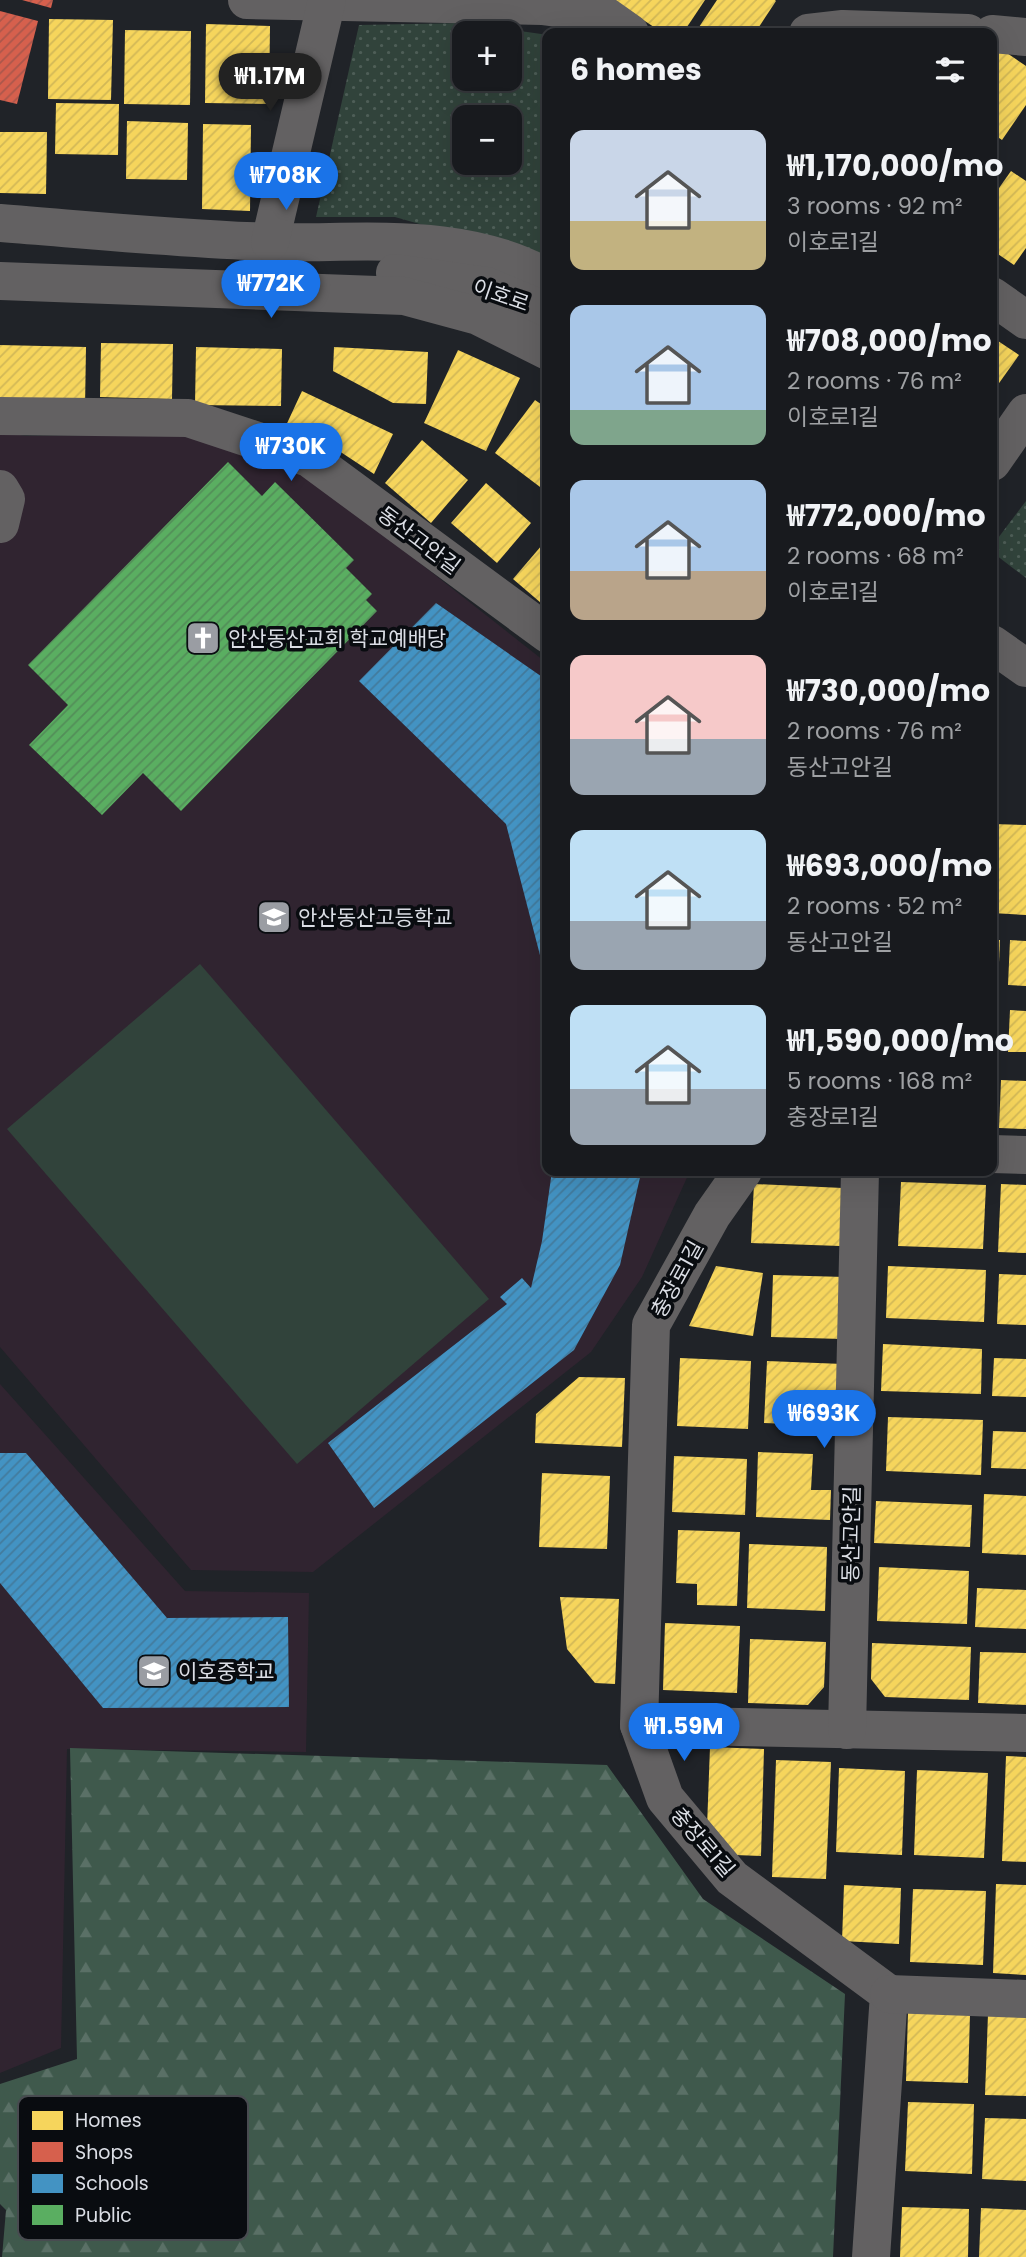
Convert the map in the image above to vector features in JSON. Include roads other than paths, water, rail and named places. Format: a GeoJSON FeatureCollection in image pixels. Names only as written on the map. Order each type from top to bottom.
{"type":"FeatureCollection","features":[{"type":"Feature","properties":{"kind":"street"},"geometry":{"type":"LineString","coordinates":[[247,0],[542,3],[603,14],[623,28]]}},
{"type":"Feature","properties":{"kind":"street"},"geometry":{"type":"LineString","coordinates":[[270,242],[327,2]]}},
{"type":"Feature","properties":{"kind":"street"},"geometry":{"type":"LineString","coordinates":[[997,34],[1026,37]]}},
{"type":"Feature","properties":{"kind":"street"},"geometry":{"type":"LineString","coordinates":[[0,223],[270,242],[439,243],[521,263],[542,275]]}},
{"type":"Feature","properties":{"kind":"street","name":"이호로"},"geometry":{"type":"LineString","coordinates":[[0,255],[412,274],[487,286],[542,309]]}},
{"type":"Feature","properties":{"kind":"street"},"geometry":{"type":"LineString","coordinates":[[0,281],[404,296],[478,316],[542,348]]}},
{"type":"Feature","properties":{"kind":"street"},"geometry":{"type":"LineString","coordinates":[[997,300],[1026,320]]}},
{"type":"Feature","properties":{"kind":"street"},"geometry":{"type":"LineString","coordinates":[[997,455],[1026,413]]}},
{"type":"Feature","properties":{"kind":"street","name":"동산고안길"},"geometry":{"type":"LineString","coordinates":[[0,416],[188,418],[309,458],[542,630]]}},
{"type":"Feature","properties":{"kind":"street"},"geometry":{"type":"LineString","coordinates":[[0,489],[6,499],[0,524]]}},
{"type":"Feature","properties":{"kind":"street"},"geometry":{"type":"LineString","coordinates":[[997,648],[1026,668]]}},
{"type":"Feature","properties":{"kind":"street"},"geometry":{"type":"LineString","coordinates":[[997,1154],[1026,1155]]}},
{"type":"Feature","properties":{"kind":"street","name":"충장로1길"},"geometry":{"type":"LineString","coordinates":[[739,1176],[712,1215],[651,1325],[639,1725],[665,1798],[732,1878],[889,1994]]}},
{"type":"Feature","properties":{"kind":"street","name":"동산고안길"},"geometry":{"type":"LineString","coordinates":[[847,1730],[860,1176]]}},
{"type":"Feature","properties":{"kind":"street"},"geometry":{"type":"LineString","coordinates":[[639,1725],[1026,1733]]}},
{"type":"Feature","properties":{"kind":"street"},"geometry":{"type":"LineString","coordinates":[[871,2257],[889,1994],[1026,1999]]}},
{"type":"Feature","properties":{"kind":"place","name":"안산동산교회 학교예배당"},"geometry":{"type":"Point","coordinates":[203,638]}},
{"type":"Feature","properties":{"kind":"place","name":"안산동산고등학교"},"geometry":{"type":"Point","coordinates":[274,917]}},
{"type":"Feature","properties":{"kind":"place","name":"이호중학교"},"geometry":{"type":"Point","coordinates":[154,1671]}}]}
